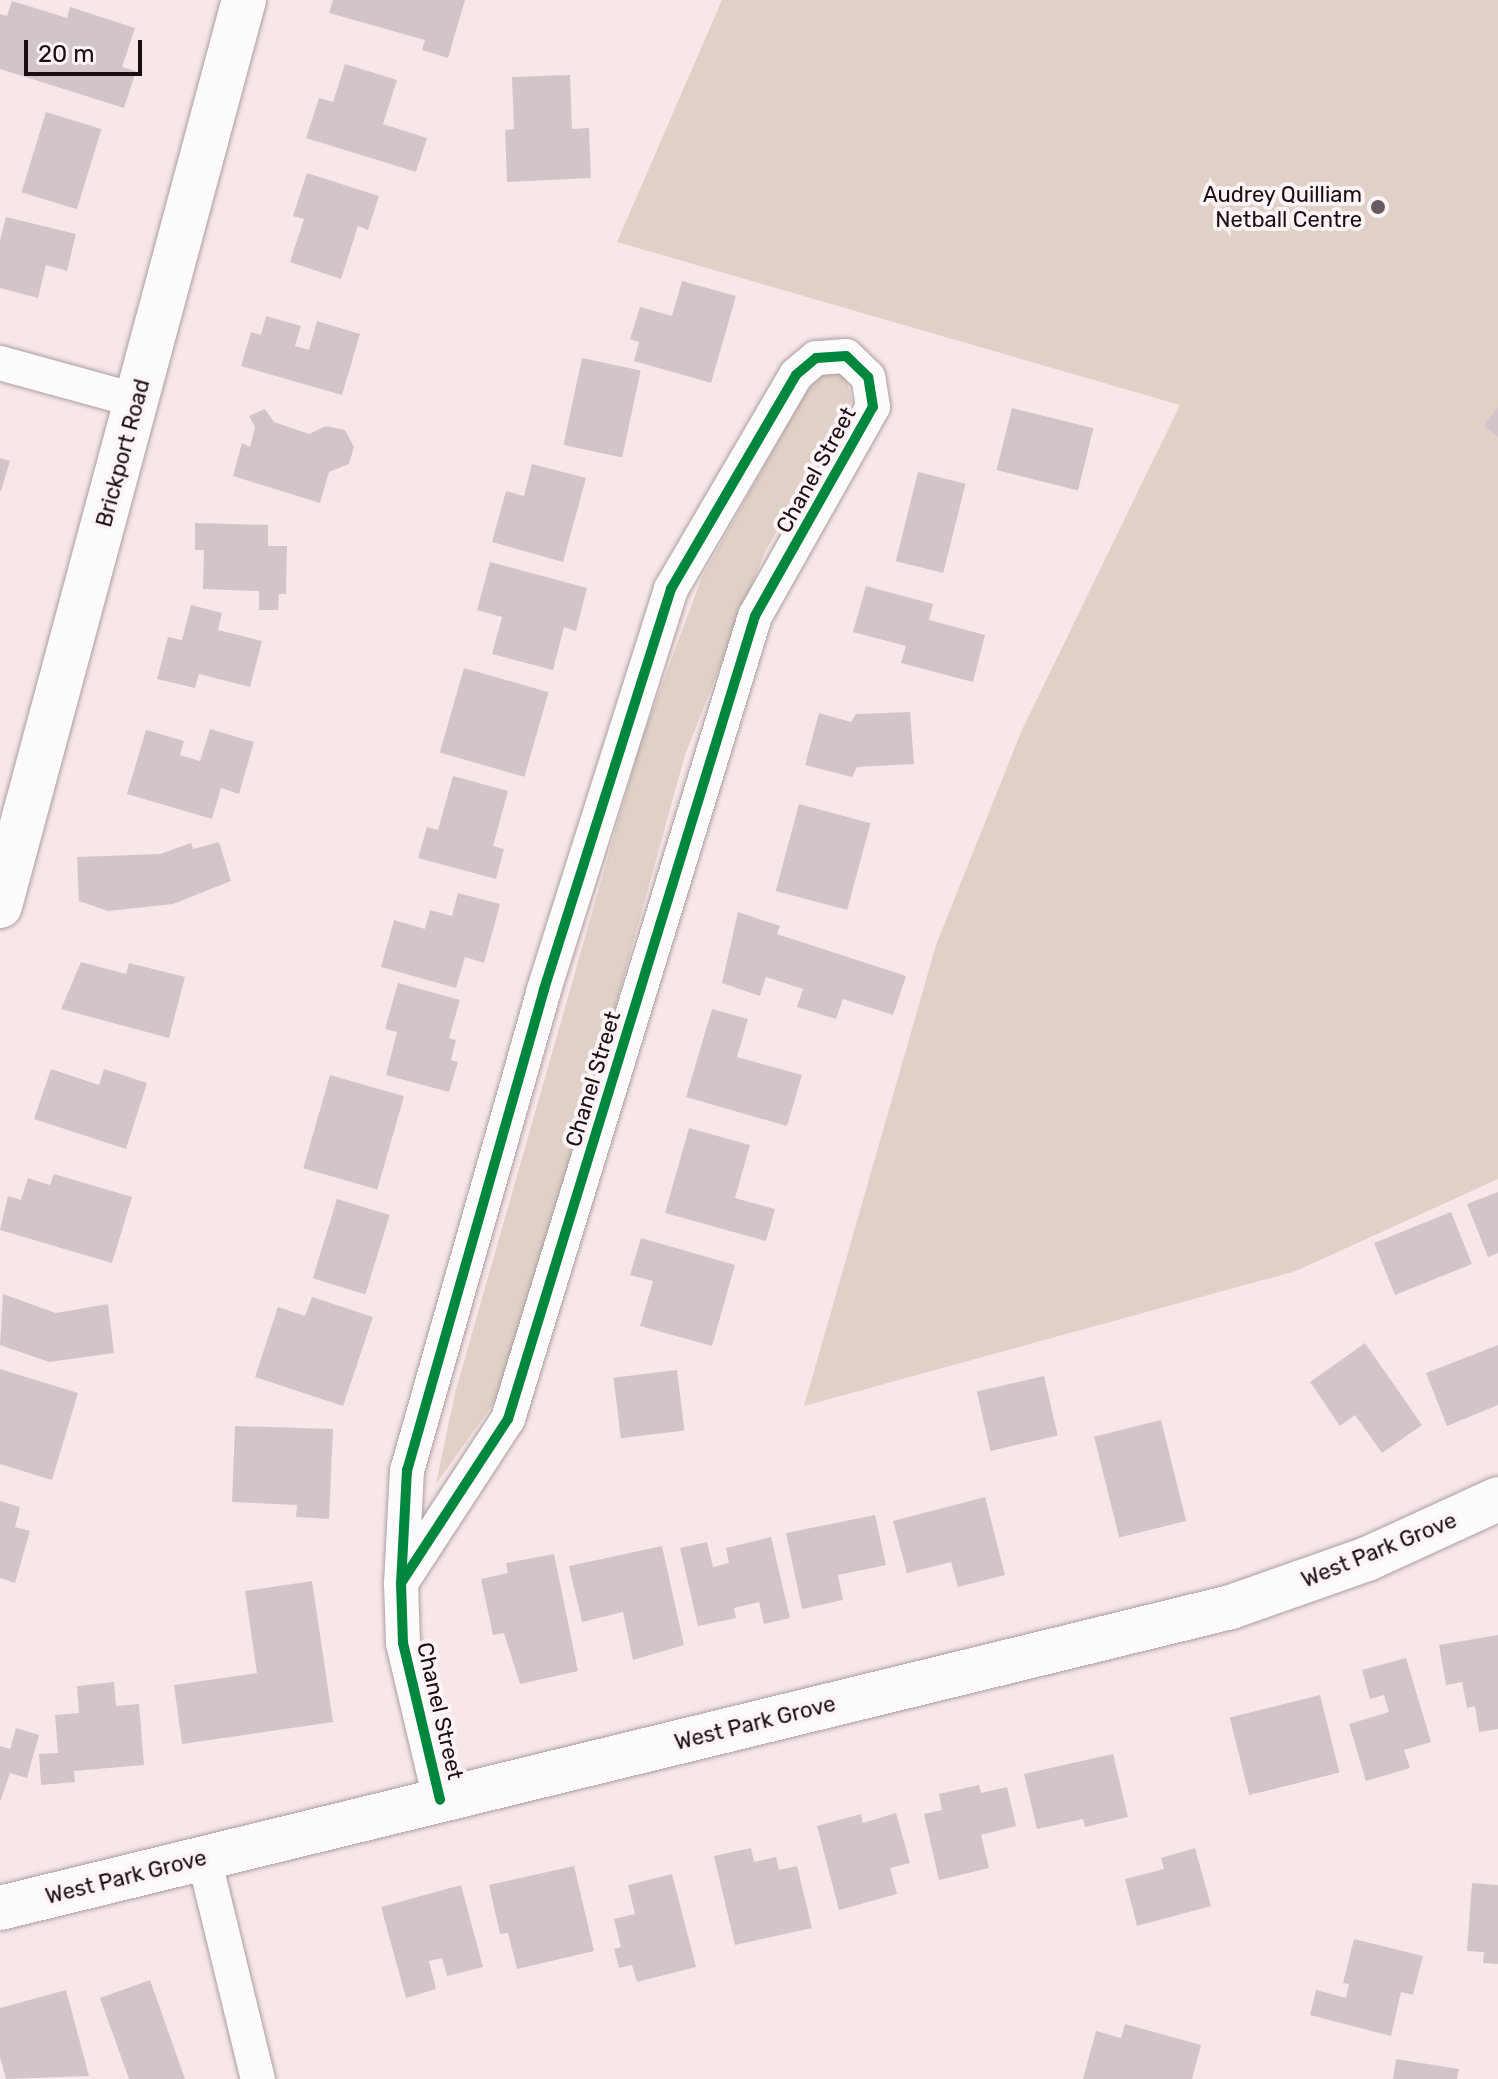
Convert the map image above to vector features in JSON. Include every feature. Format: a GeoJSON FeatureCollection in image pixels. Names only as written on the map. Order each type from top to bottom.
{"type":"FeatureCollection","features":[{"type":"Feature","properties":{"kind":"main road","name":"Brickport Road"},"geometry":{"type":"LineString","coordinates":[[0,906],[244,0]]}},
{"type":"Feature","properties":{"kind":"main road","name":"West Park Grove"},"geometry":{"type":"LineString","coordinates":[[0,1908],[1231,1607],[1367,1559],[1498,1499]]}},
{"type":"Feature","properties":{"kind":"street","name":"Chanel Street"},"geometry":{"type":"LineString","coordinates":[[401,1583],[508,1419],[755,616],[873,407],[868,377],[846,356],[816,358],[796,375],[671,589],[544,990],[407,1470],[401,1583],[403,1643],[440,1800]]}},
{"type":"Feature","properties":{"kind":"street"},"geometry":{"type":"LineString","coordinates":[[0,363],[138,401]]}},
{"type":"Feature","properties":{"kind":"street"},"geometry":{"type":"LineString","coordinates":[[204,1858],[258,2079]]}},
{"type":"Feature","properties":{"kind":"shaded area"},"geometry":{"type":"Polygon","coordinates":[[[722,0],[1498,0],[1498,1179],[1296,1271],[804,1406],[936,945],[1021,732],[1180,405],[617,242],[722,0]]]}},
{"type":"Feature","properties":{"kind":"shaded area"},"geometry":{"type":"Polygon","coordinates":[[[837,372],[846,379],[852,401],[765,552],[685,755],[586,1114],[501,1393],[436,1484],[455,1393],[641,741],[702,577],[804,395],[822,373],[837,372]]]}},
{"type":"Feature","properties":{"kind":"building"},"geometry":{"type":"Polygon","coordinates":[[[333,0],[465,0],[448,58],[422,50],[425,40],[329,13],[333,0]]]}},
{"type":"Feature","properties":{"kind":"building"},"geometry":{"type":"Polygon","coordinates":[[[12,1],[67,18],[70,7],[135,28],[122,67],[136,71],[124,108],[0,69],[0,14],[7,16],[12,1]]]}},
{"type":"Feature","properties":{"kind":"building"},"geometry":{"type":"Polygon","coordinates":[[[345,64],[397,80],[383,124],[427,138],[416,172],[306,138],[319,98],[333,102],[345,64]]]}},
{"type":"Feature","properties":{"kind":"building"},"geometry":{"type":"Polygon","coordinates":[[[570,75],[572,129],[589,128],[591,178],[507,182],[505,130],[514,129],[512,77],[570,75]]]}},
{"type":"Feature","properties":{"kind":"building"},"geometry":{"type":"Polygon","coordinates":[[[46,112],[101,129],[77,209],[21,192],[46,112]]]}},
{"type":"Feature","properties":{"kind":"building"},"geometry":{"type":"Polygon","coordinates":[[[307,173],[379,196],[368,230],[358,226],[341,279],[290,262],[304,219],[293,216],[307,173]]]}},
{"type":"Feature","properties":{"kind":"building"},"geometry":{"type":"Polygon","coordinates":[[[6,217],[76,234],[67,271],[46,265],[38,298],[0,288],[0,240],[6,217]]]}},
{"type":"Feature","properties":{"kind":"building"},"geometry":{"type":"Polygon","coordinates":[[[682,281],[736,296],[711,383],[634,361],[639,342],[630,339],[640,307],[672,316],[682,281]]]}},
{"type":"Feature","properties":{"kind":"building"},"geometry":{"type":"Polygon","coordinates":[[[266,316],[301,326],[295,346],[309,350],[317,321],[360,334],[342,395],[241,366],[251,332],[261,335],[266,316]]]}},
{"type":"Feature","properties":{"kind":"building"},"geometry":{"type":"Polygon","coordinates":[[[582,358],[641,370],[622,458],[563,445],[582,358]]]}},
{"type":"Feature","properties":{"kind":"building"},"geometry":{"type":"Polygon","coordinates":[[[1498,407],[1498,437],[1484,426],[1498,407]]]}},
{"type":"Feature","properties":{"kind":"building"},"geometry":{"type":"Polygon","coordinates":[[[1012,408],[1094,428],[1078,490],[997,470],[1012,408]]]}},
{"type":"Feature","properties":{"kind":"building"},"geometry":{"type":"Polygon","coordinates":[[[265,409],[274,422],[309,434],[326,426],[345,430],[354,447],[349,464],[329,472],[320,503],[233,476],[242,443],[250,447],[255,427],[249,416],[265,409]]]}},
{"type":"Feature","properties":{"kind":"building"},"geometry":{"type":"Polygon","coordinates":[[[0,458],[10,461],[1,491],[0,491],[0,458]]]}},
{"type":"Feature","properties":{"kind":"building"},"geometry":{"type":"Polygon","coordinates":[[[532,464],[586,478],[563,562],[492,542],[506,491],[524,496],[532,464]]]}},
{"type":"Feature","properties":{"kind":"building"},"geometry":{"type":"Polygon","coordinates":[[[918,472],[966,484],[943,573],[896,561],[918,472]]]}},
{"type":"Feature","properties":{"kind":"building"},"geometry":{"type":"Polygon","coordinates":[[[195,523],[268,525],[268,546],[287,546],[286,594],[279,594],[278,610],[259,610],[259,591],[203,589],[204,550],[195,550],[195,523]]]}},
{"type":"Feature","properties":{"kind":"building"},"geometry":{"type":"Polygon","coordinates":[[[490,562],[587,588],[576,631],[564,627],[553,670],[492,654],[502,617],[477,610],[490,562]]]}},
{"type":"Feature","properties":{"kind":"building"},"geometry":{"type":"Polygon","coordinates":[[[866,586],[933,604],[929,620],[985,635],[973,682],[901,663],[906,646],[853,632],[866,586]]]}},
{"type":"Feature","properties":{"kind":"building"},"geometry":{"type":"Polygon","coordinates":[[[191,605],[222,613],[218,630],[262,641],[250,687],[199,674],[195,688],[157,679],[168,637],[182,640],[191,605]]]}},
{"type":"Feature","properties":{"kind":"building"},"geometry":{"type":"Polygon","coordinates":[[[464,668],[549,692],[524,777],[440,753],[464,668]]]}},
{"type":"Feature","properties":{"kind":"building"},"geometry":{"type":"Polygon","coordinates":[[[910,712],[914,764],[857,767],[852,777],[805,765],[819,713],[851,722],[856,714],[910,712]]]}},
{"type":"Feature","properties":{"kind":"building"},"geometry":{"type":"Polygon","coordinates":[[[210,729],[254,742],[239,794],[221,788],[212,819],[127,794],[146,730],[184,741],[180,755],[200,761],[210,729]]]}},
{"type":"Feature","properties":{"kind":"building"},"geometry":{"type":"Polygon","coordinates":[[[453,776],[508,791],[493,846],[504,849],[496,879],[418,858],[427,827],[438,830],[453,776]]]}},
{"type":"Feature","properties":{"kind":"building"},"geometry":{"type":"Polygon","coordinates":[[[799,804],[870,823],[847,910],[776,891],[799,804]]]}},
{"type":"Feature","properties":{"kind":"building"},"geometry":{"type":"Polygon","coordinates":[[[219,842],[231,881],[173,904],[108,911],[79,901],[77,857],[160,854],[191,843],[193,849],[219,842]]]}},
{"type":"Feature","properties":{"kind":"building"},"geometry":{"type":"Polygon","coordinates":[[[458,893],[500,904],[484,963],[465,957],[456,988],[381,967],[394,920],[425,929],[430,910],[452,916],[458,893]]]}},
{"type":"Feature","properties":{"kind":"building"},"geometry":{"type":"Polygon","coordinates":[[[738,912],[780,926],[777,934],[906,976],[893,1015],[843,999],[836,1019],[797,1007],[803,989],[766,977],[760,996],[722,983],[738,912]]]}},
{"type":"Feature","properties":{"kind":"building"},"geometry":{"type":"Polygon","coordinates":[[[81,962],[126,974],[129,963],[185,977],[169,1038],[61,1009],[81,962]]]}},
{"type":"Feature","properties":{"kind":"building"},"geometry":{"type":"Polygon","coordinates":[[[398,983],[460,1000],[449,1038],[456,1040],[451,1060],[458,1062],[449,1092],[386,1075],[397,1032],[385,1029],[398,983]]]}},
{"type":"Feature","properties":{"kind":"building"},"geometry":{"type":"Polygon","coordinates":[[[712,1009],[748,1019],[737,1057],[802,1075],[787,1126],[686,1097],[712,1009]]]}},
{"type":"Feature","properties":{"kind":"building"},"geometry":{"type":"Polygon","coordinates":[[[51,1069],[99,1085],[104,1069],[147,1083],[126,1149],[34,1119],[51,1069]]]}},
{"type":"Feature","properties":{"kind":"building"},"geometry":{"type":"Polygon","coordinates":[[[330,1075],[404,1096],[377,1189],[303,1168],[330,1075]]]}},
{"type":"Feature","properties":{"kind":"building"},"geometry":{"type":"Polygon","coordinates":[[[689,1128],[750,1145],[735,1198],[775,1209],[766,1241],[665,1213],[689,1128]]]}},
{"type":"Feature","properties":{"kind":"building"},"geometry":{"type":"Polygon","coordinates":[[[54,1174],[132,1197],[112,1263],[0,1230],[8,1196],[21,1200],[28,1178],[50,1185],[54,1174]]]}},
{"type":"Feature","properties":{"kind":"building"},"geometry":{"type":"Polygon","coordinates":[[[1498,1192],[1498,1253],[1488,1257],[1467,1204],[1498,1192]]]}},
{"type":"Feature","properties":{"kind":"building"},"geometry":{"type":"Polygon","coordinates":[[[337,1199],[390,1215],[365,1294],[313,1278],[337,1199]]]}},
{"type":"Feature","properties":{"kind":"building"},"geometry":{"type":"Polygon","coordinates":[[[1451,1212],[1472,1264],[1395,1295],[1374,1243],[1451,1212]]]}},
{"type":"Feature","properties":{"kind":"building"},"geometry":{"type":"Polygon","coordinates":[[[641,1238],[735,1265],[712,1346],[640,1326],[653,1281],[630,1275],[641,1238]]]}},
{"type":"Feature","properties":{"kind":"building"},"geometry":{"type":"Polygon","coordinates":[[[3,1294],[56,1313],[108,1304],[114,1353],[49,1362],[0,1345],[3,1294]]]}},
{"type":"Feature","properties":{"kind":"building"},"geometry":{"type":"Polygon","coordinates":[[[312,1297],[373,1317],[343,1406],[255,1377],[278,1307],[305,1316],[312,1297]]]}},
{"type":"Feature","properties":{"kind":"building"},"geometry":{"type":"Polygon","coordinates":[[[1365,1343],[1422,1425],[1382,1453],[1355,1415],[1340,1426],[1310,1382],[1365,1343]]]}},
{"type":"Feature","properties":{"kind":"building"},"geometry":{"type":"Polygon","coordinates":[[[1498,1345],[1498,1405],[1447,1426],[1426,1373],[1498,1345]]]}},
{"type":"Feature","properties":{"kind":"building"},"geometry":{"type":"Polygon","coordinates":[[[0,1369],[78,1393],[52,1480],[0,1464],[0,1369]]]}},
{"type":"Feature","properties":{"kind":"building"},"geometry":{"type":"Polygon","coordinates":[[[677,1370],[684,1431],[621,1438],[613,1378],[677,1370]]]}},
{"type":"Feature","properties":{"kind":"building"},"geometry":{"type":"Polygon","coordinates":[[[1044,1376],[1058,1435],[990,1451],[977,1392],[1044,1376]]]}},
{"type":"Feature","properties":{"kind":"building"},"geometry":{"type":"Polygon","coordinates":[[[1161,1420],[1186,1521],[1119,1538],[1094,1437],[1161,1420]]]}},
{"type":"Feature","properties":{"kind":"building"},"geometry":{"type":"Polygon","coordinates":[[[235,1426],[333,1429],[329,1519],[296,1517],[297,1505],[232,1502],[235,1426]]]}},
{"type":"Feature","properties":{"kind":"building"},"geometry":{"type":"Polygon","coordinates":[[[985,1497],[1005,1575],[958,1587],[951,1562],[907,1573],[893,1521],[985,1497]]]}},
{"type":"Feature","properties":{"kind":"building"},"geometry":{"type":"Polygon","coordinates":[[[0,1501],[20,1507],[15,1527],[30,1531],[15,1583],[0,1578],[0,1501]]]}},
{"type":"Feature","properties":{"kind":"building"},"geometry":{"type":"Polygon","coordinates":[[[875,1515],[886,1565],[838,1575],[843,1600],[802,1609],[786,1533],[875,1515]]]}},
{"type":"Feature","properties":{"kind":"building"},"geometry":{"type":"Polygon","coordinates":[[[771,1537],[790,1618],[764,1624],[759,1602],[734,1608],[736,1618],[698,1626],[680,1548],[707,1542],[713,1567],[729,1563],[726,1548],[771,1537]]]}},
{"type":"Feature","properties":{"kind":"building"},"geometry":{"type":"Polygon","coordinates":[[[662,1546],[684,1645],[633,1660],[623,1612],[582,1622],[569,1566],[662,1546]]]}},
{"type":"Feature","properties":{"kind":"building"},"geometry":{"type":"Polygon","coordinates":[[[554,1554],[578,1671],[520,1684],[504,1633],[493,1635],[481,1579],[508,1573],[506,1563],[554,1554]]]}},
{"type":"Feature","properties":{"kind":"building"},"geometry":{"type":"Polygon","coordinates":[[[312,1581],[333,1722],[182,1744],[174,1685],[257,1673],[245,1591],[312,1581]]]}},
{"type":"Feature","properties":{"kind":"building"},"geometry":{"type":"Polygon","coordinates":[[[1498,1635],[1498,1729],[1479,1732],[1475,1706],[1467,1708],[1462,1682],[1446,1685],[1439,1645],[1498,1635]]]}},
{"type":"Feature","properties":{"kind":"building"},"geometry":{"type":"Polygon","coordinates":[[[1406,1658],[1431,1742],[1404,1750],[1410,1768],[1366,1781],[1349,1724],[1389,1712],[1384,1695],[1370,1699],[1362,1670],[1406,1658]]]}},
{"type":"Feature","properties":{"kind":"building"},"geometry":{"type":"Polygon","coordinates":[[[114,1682],[116,1706],[139,1704],[144,1765],[74,1771],[75,1782],[41,1785],[39,1754],[58,1753],[55,1715],[79,1713],[77,1686],[114,1682]]]}},
{"type":"Feature","properties":{"kind":"building"},"geometry":{"type":"Polygon","coordinates":[[[1320,1695],[1339,1773],[1249,1795],[1230,1717],[1320,1695]]]}},
{"type":"Feature","properties":{"kind":"building"},"geometry":{"type":"Polygon","coordinates":[[[16,1728],[39,1735],[27,1778],[10,1773],[0,1802],[0,1746],[10,1749],[16,1728]]]}},
{"type":"Feature","properties":{"kind":"building"},"geometry":{"type":"Polygon","coordinates":[[[1113,1754],[1128,1817],[1085,1827],[1083,1819],[1037,1829],[1024,1774],[1113,1754]]]}},
{"type":"Feature","properties":{"kind":"building"},"geometry":{"type":"Polygon","coordinates":[[[979,1785],[981,1793],[1007,1787],[1016,1826],[981,1835],[989,1868],[939,1880],[924,1814],[942,1810],[939,1794],[979,1785]]]}},
{"type":"Feature","properties":{"kind":"building"},"geometry":{"type":"Polygon","coordinates":[[[896,1813],[910,1863],[890,1868],[897,1894],[839,1910],[817,1826],[861,1814],[863,1823],[896,1813]]]}},
{"type":"Feature","properties":{"kind":"building"},"geometry":{"type":"Polygon","coordinates":[[[751,1848],[754,1862],[776,1857],[779,1870],[797,1866],[812,1928],[735,1945],[714,1856],[751,1848]]]}},
{"type":"Feature","properties":{"kind":"building"},"geometry":{"type":"Polygon","coordinates":[[[1195,1848],[1211,1906],[1137,1926],[1125,1879],[1164,1869],[1161,1858],[1195,1848]]]}},
{"type":"Feature","properties":{"kind":"building"},"geometry":{"type":"Polygon","coordinates":[[[574,1866],[594,1951],[517,1969],[508,1933],[500,1934],[489,1885],[574,1866]]]}},
{"type":"Feature","properties":{"kind":"building"},"geometry":{"type":"Polygon","coordinates":[[[672,1874],[696,1967],[637,1982],[632,1965],[619,1968],[614,1949],[621,1947],[614,1919],[635,1914],[628,1885],[672,1874]]]}},
{"type":"Feature","properties":{"kind":"building"},"geometry":{"type":"Polygon","coordinates":[[[1472,1883],[1498,1885],[1498,1964],[1483,1963],[1484,1952],[1467,1951],[1472,1883]]]}},
{"type":"Feature","properties":{"kind":"building"},"geometry":{"type":"Polygon","coordinates":[[[461,1885],[483,1967],[447,1976],[442,1958],[429,1961],[436,1989],[406,1998],[381,1907],[461,1885]]]}},
{"type":"Feature","properties":{"kind":"building"},"geometry":{"type":"Polygon","coordinates":[[[1354,1939],[1423,1956],[1413,1995],[1401,1992],[1391,2036],[1310,2015],[1316,1990],[1346,1998],[1349,1984],[1343,1983],[1354,1939]]]}},
{"type":"Feature","properties":{"kind":"building"},"geometry":{"type":"Polygon","coordinates":[[[150,1980],[185,2079],[129,2079],[100,1998],[150,1980]]]}},
{"type":"Feature","properties":{"kind":"building"},"geometry":{"type":"Polygon","coordinates":[[[66,1990],[89,2076],[6,2079],[0,2057],[0,2008],[66,1990]]]}},
{"type":"Feature","properties":{"kind":"building"},"geometry":{"type":"Polygon","coordinates":[[[1125,2024],[1201,2045],[1192,2079],[1083,2079],[1096,2031],[1121,2038],[1125,2024]]]}},
{"type":"Feature","properties":{"kind":"building"},"geometry":{"type":"Polygon","coordinates":[[[1396,2059],[1459,2069],[1457,2079],[1393,2079],[1396,2059]]]}},
{"type":"Feature","properties":{"kind":"cycle path"},"geometry":{"type":"LineString","coordinates":[[401,1583],[508,1419],[755,616],[873,407],[868,377],[846,356],[816,358],[796,375],[671,589],[544,990],[407,1470],[401,1583],[403,1643],[440,1800]]}},
{"type":"Feature","properties":{"kind":"place","name":"Audrey Quilliam Netball Centre"},"geometry":{"type":"Point","coordinates":[1378,207]}}]}
